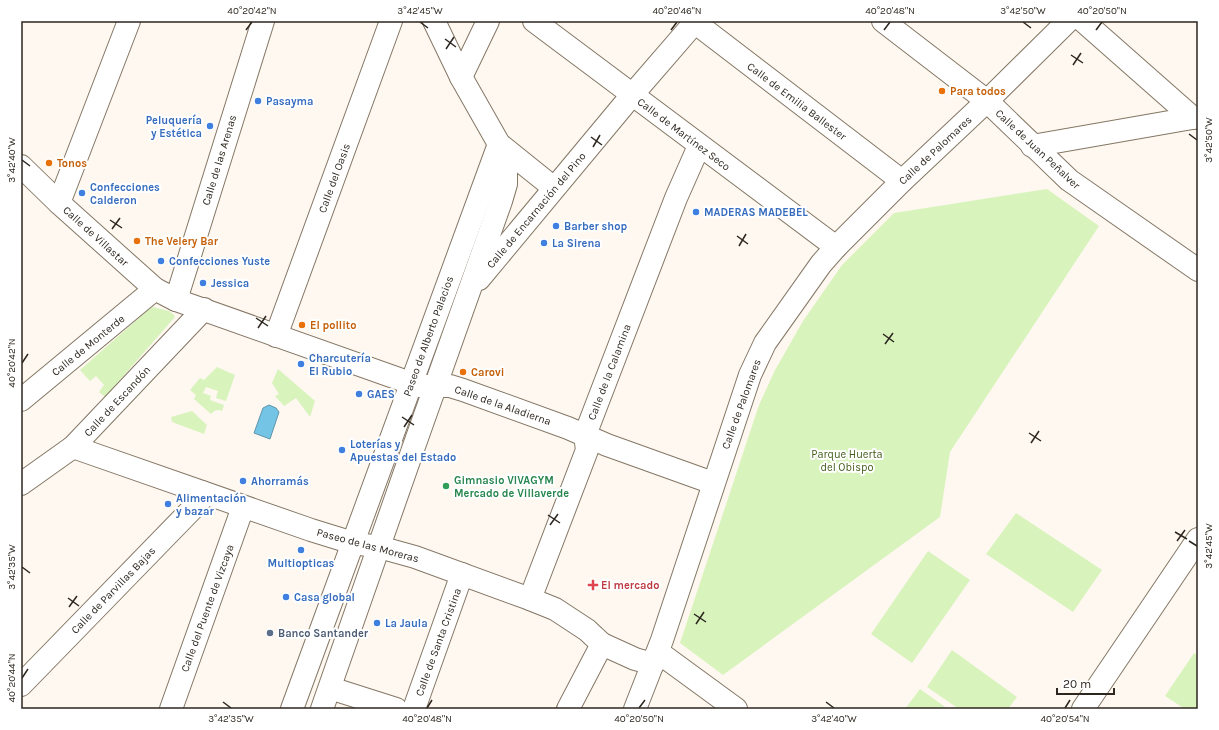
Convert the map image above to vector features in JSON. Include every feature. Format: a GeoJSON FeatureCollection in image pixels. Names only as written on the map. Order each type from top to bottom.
{"type":"FeatureCollection","features":[{"type":"Feature","properties":{"kind":"street"},"geometry":{"type":"LineString","coordinates":[[59,203],[129,21]]}},
{"type":"Feature","properties":{"kind":"street","name":"Calle de las Arenas"},"geometry":{"type":"LineString","coordinates":[[176,300],[263,21]]}},
{"type":"Feature","properties":{"kind":"street","name":"Calle del Oasis"},"geometry":{"type":"LineString","coordinates":[[276,336],[391,21]]}},
{"type":"Feature","properties":{"kind":"street"},"geometry":{"type":"LineString","coordinates":[[322,709],[506,184],[505,160],[499,144],[461,77],[434,21]]}},
{"type":"Feature","properties":{"kind":"street","name":"Calle de Martínez Seco"},"geometry":{"type":"LineString","coordinates":[[534,21],[836,248]]}},
{"type":"Feature","properties":{"kind":"street","name":"Calle de Encarnación del Pino"},"geometry":{"type":"LineString","coordinates":[[469,291],[694,21]]}},
{"type":"Feature","properties":{"kind":"street","name":"Calle de Emilia Ballester"},"geometry":{"type":"LineString","coordinates":[[694,21],[902,180]]}},
{"type":"Feature","properties":{"kind":"street","name":"Calle de Juan Peñalver"},"geometry":{"type":"LineString","coordinates":[[883,21],[987,102],[1069,180],[1198,270]]}},
{"type":"Feature","properties":{"kind":"street","name":"Calle de Palomares"},"geometry":{"type":"LineString","coordinates":[[635,709],[655,658],[750,375],[765,343],[821,264],[836,248],[902,180],[987,102],[1068,21]]}},
{"type":"Feature","properties":{"kind":"street"},"geometry":{"type":"LineString","coordinates":[[1083,21],[1195,117]]}},
{"type":"Feature","properties":{"kind":"street"},"geometry":{"type":"LineString","coordinates":[[461,77],[484,30]]}},
{"type":"Feature","properties":{"kind":"street"},"geometry":{"type":"LineString","coordinates":[[1032,146],[1195,117]]}},
{"type":"Feature","properties":{"kind":"street"},"geometry":{"type":"LineString","coordinates":[[499,144],[557,185]]}},
{"type":"Feature","properties":{"kind":"street","name":"Paseo de Alberto Palacios"},"geometry":{"type":"LineString","coordinates":[[292,709],[410,383],[499,144]]}},
{"type":"Feature","properties":{"kind":"street","name":"Calle de la Calamina"},"geometry":{"type":"LineString","coordinates":[[530,599],[587,450],[585,436],[676,198],[699,146]]}},
{"type":"Feature","properties":{"kind":"street","name":"Calle de Villastar"},"geometry":{"type":"LineString","coordinates":[[21,166],[59,203],[155,289],[176,300]]}},
{"type":"Feature","properties":{"kind":"street","name":"Calle de Monterde"},"geometry":{"type":"LineString","coordinates":[[21,400],[155,289]]}},
{"type":"Feature","properties":{"kind":"street","name":"Calle de la Aladierna"},"geometry":{"type":"LineString","coordinates":[[176,300],[419,386],[450,386],[475,394],[607,445],[713,483]]}},
{"type":"Feature","properties":{"kind":"street","name":"Calle de Escandón"},"geometry":{"type":"LineString","coordinates":[[21,484],[73,447],[204,309]]}},
{"type":"Feature","properties":{"kind":"street","name":"Paseo de las Moreras"},"geometry":{"type":"LineString","coordinates":[[73,447],[311,530],[353,543],[379,547],[415,557],[462,574],[555,609],[586,630],[602,644],[635,659],[655,658]]}},
{"type":"Feature","properties":{"kind":"street","name":"Calle de Parvillas Bajas"},"geometry":{"type":"LineString","coordinates":[[21,685],[199,502],[202,492]]}},
{"type":"Feature","properties":{"kind":"street","name":"Calle del Puente de Vizcaya"},"geometry":{"type":"LineString","coordinates":[[171,709],[243,507]]}},
{"type":"Feature","properties":{"kind":"street"},"geometry":{"type":"LineString","coordinates":[[1083,709],[1198,539]]}},
{"type":"Feature","properties":{"kind":"street","name":"Calle de Santa Cristina"},"geometry":{"type":"LineString","coordinates":[[414,709],[462,574]]}},
{"type":"Feature","properties":{"kind":"street"},"geometry":{"type":"LineString","coordinates":[[568,709],[602,644]]}},
{"type":"Feature","properties":{"kind":"street"},"geometry":{"type":"LineString","coordinates":[[655,658],[736,709]]}},
{"type":"Feature","properties":{"kind":"street"},"geometry":{"type":"LineString","coordinates":[[330,688],[396,709]]}},
{"type":"Feature","properties":{"kind":"green space","name":"Parque Huerta del Obispo"},"geometry":{"type":"Polygon","coordinates":[[[1047,189],[1099,226],[950,452],[940,517],[723,675],[680,643],[759,405],[775,370],[803,321],[842,265],[894,213],[1047,189]]]}},
{"type":"Feature","properties":{"kind":"green space"},"geometry":{"type":"Polygon","coordinates":[[[153,307],[169,311],[175,317],[105,397],[99,392],[104,385],[96,376],[90,381],[80,370],[153,307]]]}},
{"type":"Feature","properties":{"kind":"green space"},"geometry":{"type":"Polygon","coordinates":[[[217,367],[235,375],[226,401],[216,398],[218,391],[206,387],[203,393],[211,396],[210,400],[224,405],[222,411],[216,410],[211,414],[194,399],[196,395],[190,390],[200,378],[204,380],[217,367]]]}},
{"type":"Feature","properties":{"kind":"green space"},"geometry":{"type":"Polygon","coordinates":[[[278,369],[315,401],[310,417],[296,398],[284,406],[275,396],[279,394],[272,383],[278,369]]]}},
{"type":"Feature","properties":{"kind":"green space"},"geometry":{"type":"Polygon","coordinates":[[[192,411],[207,425],[204,434],[172,422],[171,417],[192,411]]]}},
{"type":"Feature","properties":{"kind":"green space"},"geometry":{"type":"Polygon","coordinates":[[[1016,513],[1102,570],[1073,612],[986,554],[1016,513]]]}},
{"type":"Feature","properties":{"kind":"green space"},"geometry":{"type":"Polygon","coordinates":[[[928,551],[970,580],[912,663],[871,634],[928,551]]]}},
{"type":"Feature","properties":{"kind":"green space"},"geometry":{"type":"Polygon","coordinates":[[[952,650],[1017,697],[1008,709],[959,709],[927,687],[952,650]]]}},
{"type":"Feature","properties":{"kind":"green space"},"geometry":{"type":"Polygon","coordinates":[[[1194,653],[1198,656],[1198,709],[1185,709],[1165,696],[1194,653]]]}},
{"type":"Feature","properties":{"kind":"green space"},"geometry":{"type":"Polygon","coordinates":[[[920,689],[948,709],[905,709],[920,689]]]}},
{"type":"Feature","properties":{"kind":"water"},"geometry":{"type":"Polygon","coordinates":[[[269,405],[276,408],[279,412],[270,439],[254,433],[263,408],[269,405]]]}},
{"type":"Feature","properties":{"kind":"place","name":"Para todos"},"geometry":{"type":"Point","coordinates":[942,91]}},
{"type":"Feature","properties":{"kind":"place","name":"Pasayma"},"geometry":{"type":"Point","coordinates":[258,101]}},
{"type":"Feature","properties":{"kind":"place","name":"Peluquería y Estética"},"geometry":{"type":"Point","coordinates":[210,126]}},
{"type":"Feature","properties":{"kind":"place","name":"Tonos"},"geometry":{"type":"Point","coordinates":[49,163]}},
{"type":"Feature","properties":{"kind":"place","name":"Confecciones Calderon"},"geometry":{"type":"Point","coordinates":[82,193]}},
{"type":"Feature","properties":{"kind":"place","name":"MADERAS MADEBEL"},"geometry":{"type":"Point","coordinates":[696,212]}},
{"type":"Feature","properties":{"kind":"place","name":"Barber shop"},"geometry":{"type":"Point","coordinates":[556,226]}},
{"type":"Feature","properties":{"kind":"place","name":"The Velery Bar"},"geometry":{"type":"Point","coordinates":[137,241]}},
{"type":"Feature","properties":{"kind":"place","name":"La Sirena"},"geometry":{"type":"Point","coordinates":[544,243]}},
{"type":"Feature","properties":{"kind":"place","name":"Confecciones Yuste"},"geometry":{"type":"Point","coordinates":[161,261]}},
{"type":"Feature","properties":{"kind":"place","name":"Jessica"},"geometry":{"type":"Point","coordinates":[203,283]}},
{"type":"Feature","properties":{"kind":"place","name":"El pollito"},"geometry":{"type":"Point","coordinates":[302,325]}},
{"type":"Feature","properties":{"kind":"place","name":"Charcutería El Rubio"},"geometry":{"type":"Point","coordinates":[301,364]}},
{"type":"Feature","properties":{"kind":"place","name":"Carovi"},"geometry":{"type":"Point","coordinates":[463,372]}},
{"type":"Feature","properties":{"kind":"place","name":"GAES"},"geometry":{"type":"Point","coordinates":[359,394]}},
{"type":"Feature","properties":{"kind":"place","name":"Loterías y Apuestas del Estado"},"geometry":{"type":"Point","coordinates":[342,450]}},
{"type":"Feature","properties":{"kind":"place","name":"Ahorramás"},"geometry":{"type":"Point","coordinates":[243,481]}},
{"type":"Feature","properties":{"kind":"place","name":"Gimnasio VIVAGYM Mercado de Villaverde"},"geometry":{"type":"Point","coordinates":[446,486]}},
{"type":"Feature","properties":{"kind":"place","name":"Alimentación y bazar"},"geometry":{"type":"Point","coordinates":[168,504]}},
{"type":"Feature","properties":{"kind":"place","name":"Multiopticas"},"geometry":{"type":"Point","coordinates":[301,550]}},
{"type":"Feature","properties":{"kind":"place","name":"El mercado"},"geometry":{"type":"Point","coordinates":[593,585]}},
{"type":"Feature","properties":{"kind":"place","name":"Casa global"},"geometry":{"type":"Point","coordinates":[286,597]}},
{"type":"Feature","properties":{"kind":"place","name":"La Jaula"},"geometry":{"type":"Point","coordinates":[377,623]}},
{"type":"Feature","properties":{"kind":"place","name":"Banco Santander"},"geometry":{"type":"Point","coordinates":[270,633]}}]}
